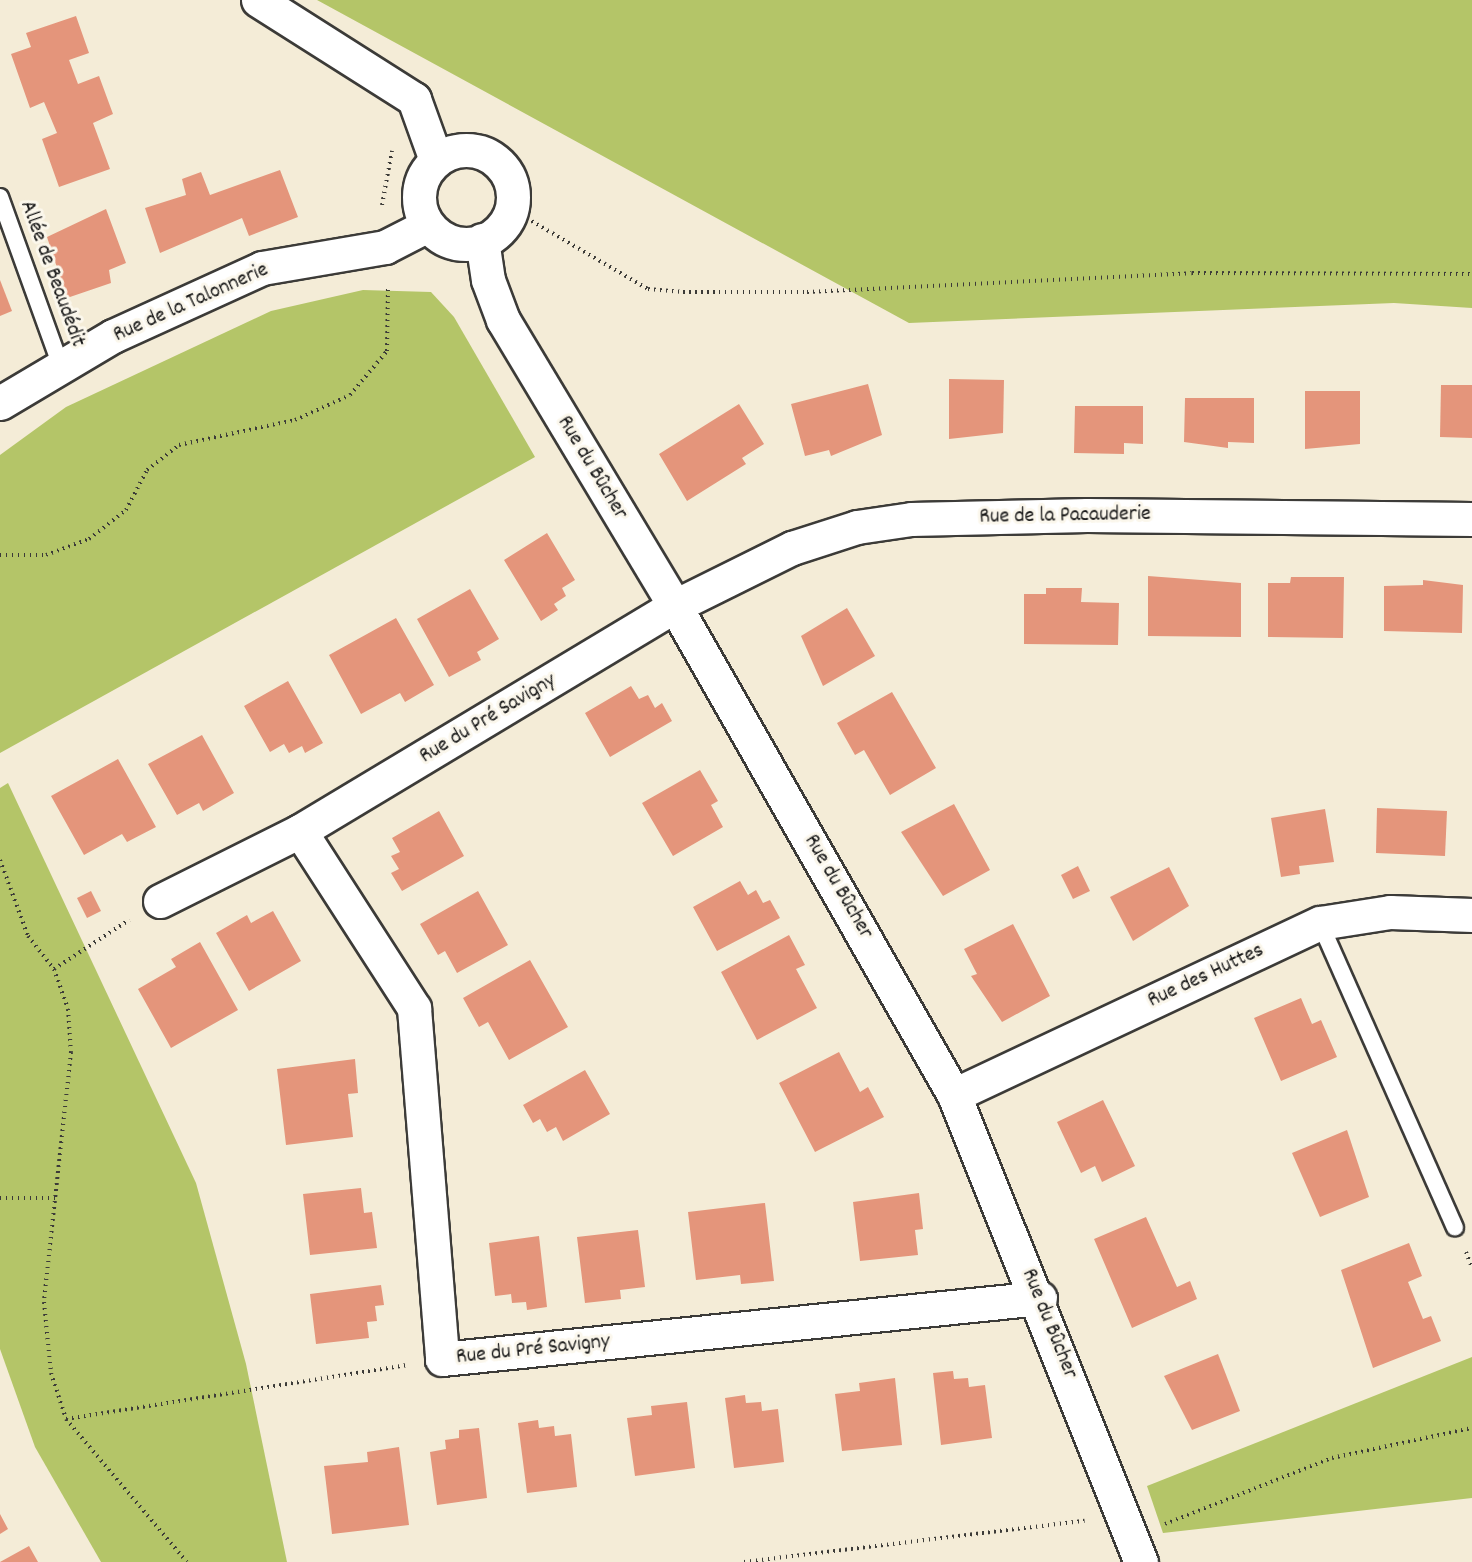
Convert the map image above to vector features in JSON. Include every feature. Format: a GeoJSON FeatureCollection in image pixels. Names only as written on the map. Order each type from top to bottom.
{"type":"FeatureCollection","features":[{"type":"Feature","properties":{"kind":"street"},"geometry":{"type":"LineString","coordinates":[[258,0],[414,99],[436,160]]}},
{"type":"Feature","properties":{"kind":"street"},"geometry":{"type":"LineString","coordinates":[[473,150],[497,162],[511,184],[511,209],[495,234],[482,240],[447,240],[428,225],[419,190],[436,160],[473,150]]}},
{"type":"Feature","properties":{"kind":"street","name":"Rue de la Talonnerie"},"geometry":{"type":"LineString","coordinates":[[0,403],[61,366],[262,268],[386,247],[428,225]]}},
{"type":"Feature","properties":{"kind":"street","name":"Rue du Bûcher"},"geometry":{"type":"LineString","coordinates":[[482,240],[488,280],[504,320],[675,606],[954,1095],[1040,1298],[1133,1538]]}},
{"type":"Feature","properties":{"kind":"street","name":"Rue de la Pacauderie"},"geometry":{"type":"LineString","coordinates":[[675,606],[792,548],[857,527],[910,519],[1287,514],[1472,519]]}},
{"type":"Feature","properties":{"kind":"street","name":"Rue du Pré Savigny"},"geometry":{"type":"LineString","coordinates":[[160,901],[300,831],[675,606]]}},
{"type":"Feature","properties":{"kind":"street","name":"Rue du Pré Savigny"},"geometry":{"type":"LineString","coordinates":[[300,831],[414,1008],[442,1359],[1040,1298]]}},
{"type":"Feature","properties":{"kind":"street","name":"Rue des Huttes"},"geometry":{"type":"LineString","coordinates":[[954,1095],[1320,923],[1390,912],[1472,915]]}},
{"type":"Feature","properties":{"kind":"lane","name":"Allée de Beaudédit"},"geometry":{"type":"LineString","coordinates":[[0,197],[61,366]]}},
{"type":"Feature","properties":{"kind":"lane"},"geometry":{"type":"LineString","coordinates":[[1320,923],[1455,1227]]}},
{"type":"Feature","properties":{"kind":"path"},"geometry":{"type":"LineString","coordinates":[[0,555],[46,555],[89,538],[126,510],[147,470],[179,445],[295,420],[350,395],[387,351],[386,247],[377,230],[394,141]]}},
{"type":"Feature","properties":{"kind":"path"},"geometry":{"type":"LineString","coordinates":[[511,209],[648,289],[683,292],[807,292],[1192,273],[1472,274]]}},
{"type":"Feature","properties":{"kind":"path"},"geometry":{"type":"LineString","coordinates":[[0,860],[28,936],[54,969],[68,1009],[71,1052],[44,1302],[51,1373],[66,1419],[187,1562]]}},
{"type":"Feature","properties":{"kind":"path"},"geometry":{"type":"LineString","coordinates":[[54,969],[160,901]]}},
{"type":"Feature","properties":{"kind":"path"},"geometry":{"type":"LineString","coordinates":[[0,1198],[55,1198]]}},
{"type":"Feature","properties":{"kind":"path"},"geometry":{"type":"LineString","coordinates":[[66,1419],[442,1359]]}},
{"type":"Feature","properties":{"kind":"path"},"geometry":{"type":"LineString","coordinates":[[744,1562],[1133,1538],[1332,1458],[1472,1428]]}},
{"type":"Feature","properties":{"kind":"green space"},"geometry":{"type":"Polygon","coordinates":[[[317,0],[1472,0],[1472,308],[1394,303],[909,323],[317,0]]]}},
{"type":"Feature","properties":{"kind":"green space"},"geometry":{"type":"Polygon","coordinates":[[[363,290],[431,292],[454,317],[535,457],[0,753],[0,455],[66,407],[271,311],[363,290]]]}},
{"type":"Feature","properties":{"kind":"green space"},"geometry":{"type":"Polygon","coordinates":[[[8,783],[196,1183],[246,1364],[287,1562],[101,1562],[35,1447],[0,1349],[0,788],[8,783]]]}},
{"type":"Feature","properties":{"kind":"green space"},"geometry":{"type":"Polygon","coordinates":[[[1472,1357],[1472,1498],[1163,1533],[1147,1486],[1472,1357]]]}},
{"type":"Feature","properties":{"kind":"building"},"geometry":{"type":"Polygon","coordinates":[[[76,16],[89,53],[69,60],[78,84],[99,76],[113,114],[93,123],[110,169],[59,187],[42,139],[57,133],[44,102],[30,108],[11,54],[31,47],[26,33],[76,16]]]}},
{"type":"Feature","properties":{"kind":"building"},"geometry":{"type":"Polygon","coordinates":[[[280,170],[298,217],[249,236],[242,218],[160,253],[145,208],[186,195],[182,179],[201,172],[210,195],[280,170]]]}},
{"type":"Feature","properties":{"kind":"building"},"geometry":{"type":"Polygon","coordinates":[[[106,209],[126,263],[109,270],[111,283],[67,298],[47,237],[106,209]]]}},
{"type":"Feature","properties":{"kind":"building"},"geometry":{"type":"Polygon","coordinates":[[[0,280],[12,311],[0,316],[0,280]]]}},
{"type":"Feature","properties":{"kind":"building"},"geometry":{"type":"Polygon","coordinates":[[[949,379],[1004,380],[1003,433],[949,439],[949,379]]]}},
{"type":"Feature","properties":{"kind":"building"},"geometry":{"type":"Polygon","coordinates":[[[868,384],[882,435],[831,456],[829,450],[805,456],[791,404],[868,384]]]}},
{"type":"Feature","properties":{"kind":"building"},"geometry":{"type":"Polygon","coordinates":[[[1441,385],[1472,385],[1472,438],[1440,437],[1441,385]]]}},
{"type":"Feature","properties":{"kind":"building"},"geometry":{"type":"Polygon","coordinates":[[[1305,391],[1360,391],[1360,444],[1305,449],[1305,391]]]}},
{"type":"Feature","properties":{"kind":"building"},"geometry":{"type":"Polygon","coordinates":[[[1185,398],[1254,398],[1254,443],[1228,442],[1228,448],[1184,442],[1185,398]]]}},
{"type":"Feature","properties":{"kind":"building"},"geometry":{"type":"Polygon","coordinates":[[[739,404],[764,444],[742,458],[746,464],[687,501],[659,454],[739,404]]]}},
{"type":"Feature","properties":{"kind":"building"},"geometry":{"type":"Polygon","coordinates":[[[1075,406],[1143,406],[1143,444],[1124,443],[1124,454],[1074,453],[1075,406]]]}},
{"type":"Feature","properties":{"kind":"building"},"geometry":{"type":"Polygon","coordinates":[[[547,533],[575,580],[562,588],[566,596],[554,604],[558,610],[541,621],[504,560],[547,533]]]}},
{"type":"Feature","properties":{"kind":"building"},"geometry":{"type":"Polygon","coordinates":[[[1148,576],[1241,583],[1241,637],[1148,636],[1148,576]]]}},
{"type":"Feature","properties":{"kind":"building"},"geometry":{"type":"Polygon","coordinates":[[[1291,577],[1344,577],[1343,638],[1268,637],[1268,583],[1290,583],[1291,577]]]}},
{"type":"Feature","properties":{"kind":"building"},"geometry":{"type":"Polygon","coordinates":[[[1423,580],[1463,585],[1462,633],[1384,631],[1384,586],[1423,585],[1423,580]]]}},
{"type":"Feature","properties":{"kind":"building"},"geometry":{"type":"Polygon","coordinates":[[[1046,588],[1082,588],[1081,602],[1119,603],[1118,645],[1024,644],[1024,594],[1046,594],[1046,588]]]}},
{"type":"Feature","properties":{"kind":"building"},"geometry":{"type":"Polygon","coordinates":[[[470,589],[499,639],[477,652],[481,660],[449,677],[417,619],[470,589]]]}},
{"type":"Feature","properties":{"kind":"building"},"geometry":{"type":"Polygon","coordinates":[[[847,608],[875,656],[823,686],[801,636],[847,608]]]}},
{"type":"Feature","properties":{"kind":"building"},"geometry":{"type":"Polygon","coordinates":[[[396,618],[434,685],[405,702],[400,693],[361,714],[329,655],[396,618]]]}},
{"type":"Feature","properties":{"kind":"building"},"geometry":{"type":"Polygon","coordinates":[[[288,681],[323,743],[305,753],[302,746],[289,753],[284,744],[270,752],[244,706],[288,681]]]}},
{"type":"Feature","properties":{"kind":"building"},"geometry":{"type":"Polygon","coordinates":[[[631,686],[639,699],[648,695],[655,708],[662,703],[672,721],[610,757],[585,713],[631,686]]]}},
{"type":"Feature","properties":{"kind":"building"},"geometry":{"type":"Polygon","coordinates":[[[892,692],[936,768],[890,795],[864,750],[855,755],[837,723],[892,692]]]}},
{"type":"Feature","properties":{"kind":"building"},"geometry":{"type":"Polygon","coordinates":[[[202,735],[234,793],[203,811],[199,803],[177,815],[148,764],[202,735]]]}},
{"type":"Feature","properties":{"kind":"building"},"geometry":{"type":"Polygon","coordinates":[[[118,759],[156,827],[127,842],[122,834],[84,855],[51,796],[118,759]]]}},
{"type":"Feature","properties":{"kind":"building"},"geometry":{"type":"Polygon","coordinates":[[[700,770],[718,801],[711,805],[723,827],[673,856],[642,803],[700,770]]]}},
{"type":"Feature","properties":{"kind":"building"},"geometry":{"type":"Polygon","coordinates":[[[954,804],[990,870],[943,896],[901,832],[954,804]]]}},
{"type":"Feature","properties":{"kind":"building"},"geometry":{"type":"Polygon","coordinates":[[[1377,808],[1447,811],[1445,856],[1376,853],[1377,808]]]}},
{"type":"Feature","properties":{"kind":"building"},"geometry":{"type":"Polygon","coordinates":[[[1325,809],[1334,862],[1299,866],[1300,874],[1281,877],[1271,818],[1325,809]]]}},
{"type":"Feature","properties":{"kind":"building"},"geometry":{"type":"Polygon","coordinates":[[[439,811],[464,856],[402,891],[391,873],[399,869],[391,856],[400,852],[392,838],[439,811]]]}},
{"type":"Feature","properties":{"kind":"building"},"geometry":{"type":"Polygon","coordinates":[[[1078,866],[1090,891],[1073,899],[1061,875],[1078,866]]]}},
{"type":"Feature","properties":{"kind":"building"},"geometry":{"type":"Polygon","coordinates":[[[1169,867],[1189,906],[1133,941],[1110,897],[1169,867]]]}},
{"type":"Feature","properties":{"kind":"building"},"geometry":{"type":"Polygon","coordinates":[[[740,881],[748,895],[756,890],[763,903],[770,900],[780,918],[717,951],[693,907],[740,881]]]}},
{"type":"Feature","properties":{"kind":"building"},"geometry":{"type":"Polygon","coordinates":[[[91,891],[101,911],[87,918],[77,898],[91,891]]]}},
{"type":"Feature","properties":{"kind":"building"},"geometry":{"type":"Polygon","coordinates":[[[478,891],[508,945],[457,973],[445,951],[438,955],[420,924],[478,891]]]}},
{"type":"Feature","properties":{"kind":"building"},"geometry":{"type":"Polygon","coordinates":[[[273,911],[301,961],[249,991],[216,933],[247,915],[251,923],[273,911]]]}},
{"type":"Feature","properties":{"kind":"building"},"geometry":{"type":"Polygon","coordinates":[[[1013,924],[1050,996],[1002,1022],[971,976],[977,974],[964,949],[1013,924]]]}},
{"type":"Feature","properties":{"kind":"building"},"geometry":{"type":"Polygon","coordinates":[[[789,935],[805,965],[796,969],[817,1008],[757,1040],[721,972],[789,935]]]}},
{"type":"Feature","properties":{"kind":"building"},"geometry":{"type":"Polygon","coordinates":[[[200,942],[238,1010],[171,1048],[138,989],[176,967],[171,959],[200,942]]]}},
{"type":"Feature","properties":{"kind":"building"},"geometry":{"type":"Polygon","coordinates":[[[530,960],[568,1027],[509,1060],[488,1022],[479,1027],[463,998],[530,960]]]}},
{"type":"Feature","properties":{"kind":"building"},"geometry":{"type":"Polygon","coordinates":[[[1301,998],[1312,1024],[1321,1020],[1337,1057],[1281,1081],[1254,1018],[1301,998]]]}},
{"type":"Feature","properties":{"kind":"building"},"geometry":{"type":"Polygon","coordinates":[[[839,1052],[860,1092],[868,1087],[884,1117],[815,1152],[779,1083],[839,1052]]]}},
{"type":"Feature","properties":{"kind":"building"},"geometry":{"type":"Polygon","coordinates":[[[355,1059],[358,1093],[348,1094],[353,1137],[286,1145],[277,1069],[355,1059]]]}},
{"type":"Feature","properties":{"kind":"building"},"geometry":{"type":"Polygon","coordinates":[[[585,1070],[610,1114],[563,1141],[556,1127],[547,1132],[540,1119],[533,1123],[523,1105],[585,1070]]]}},
{"type":"Feature","properties":{"kind":"building"},"geometry":{"type":"Polygon","coordinates":[[[1103,1100],[1135,1166],[1102,1182],[1095,1166],[1081,1173],[1057,1122],[1103,1100]]]}},
{"type":"Feature","properties":{"kind":"building"},"geometry":{"type":"Polygon","coordinates":[[[1347,1130],[1369,1197],[1320,1217],[1292,1153],[1347,1130]]]}},
{"type":"Feature","properties":{"kind":"building"},"geometry":{"type":"Polygon","coordinates":[[[361,1188],[364,1213],[372,1212],[377,1248],[310,1255],[303,1194],[361,1188]]]}},
{"type":"Feature","properties":{"kind":"building"},"geometry":{"type":"Polygon","coordinates":[[[919,1193],[923,1229],[915,1230],[918,1255],[860,1261],[853,1202],[919,1193]]]}},
{"type":"Feature","properties":{"kind":"building"},"geometry":{"type":"Polygon","coordinates":[[[765,1203],[774,1281],[741,1284],[740,1275],[696,1280],[688,1212],[765,1203]]]}},
{"type":"Feature","properties":{"kind":"building"},"geometry":{"type":"Polygon","coordinates":[[[1146,1217],[1177,1287],[1190,1281],[1197,1299],[1132,1328],[1094,1239],[1146,1217]]]}},
{"type":"Feature","properties":{"kind":"building"},"geometry":{"type":"Polygon","coordinates":[[[638,1230],[645,1287],[620,1290],[621,1299],[585,1303],[577,1237],[638,1230]]]}},
{"type":"Feature","properties":{"kind":"building"},"geometry":{"type":"Polygon","coordinates":[[[539,1236],[547,1307],[527,1310],[526,1302],[512,1303],[511,1294],[495,1296],[489,1243],[539,1236]]]}},
{"type":"Feature","properties":{"kind":"building"},"geometry":{"type":"Polygon","coordinates":[[[1409,1243],[1422,1276],[1408,1282],[1423,1319],[1431,1316],[1441,1341],[1373,1368],[1341,1270],[1409,1243]]]}},
{"type":"Feature","properties":{"kind":"building"},"geometry":{"type":"Polygon","coordinates":[[[381,1285],[384,1305],[375,1306],[377,1321],[367,1322],[369,1338],[316,1344],[310,1294],[381,1285]]]}},
{"type":"Feature","properties":{"kind":"building"},"geometry":{"type":"Polygon","coordinates":[[[1218,1354],[1240,1411],[1192,1430],[1164,1376],[1218,1354]]]}},
{"type":"Feature","properties":{"kind":"building"},"geometry":{"type":"Polygon","coordinates":[[[953,1371],[954,1379],[968,1378],[969,1387],[985,1385],[992,1438],[941,1445],[933,1373],[953,1371]]]}},
{"type":"Feature","properties":{"kind":"building"},"geometry":{"type":"Polygon","coordinates":[[[895,1378],[902,1445],[842,1451],[835,1394],[860,1391],[859,1383],[895,1378]]]}},
{"type":"Feature","properties":{"kind":"building"},"geometry":{"type":"Polygon","coordinates":[[[745,1395],[746,1403],[761,1402],[762,1411],[778,1409],[784,1462],[734,1468],[725,1398],[745,1395]]]}},
{"type":"Feature","properties":{"kind":"building"},"geometry":{"type":"Polygon","coordinates":[[[687,1402],[695,1468],[635,1476],[627,1418],[652,1415],[651,1406],[687,1402]]]}},
{"type":"Feature","properties":{"kind":"building"},"geometry":{"type":"Polygon","coordinates":[[[538,1420],[539,1428],[554,1426],[555,1436],[571,1434],[577,1487],[527,1493],[518,1423],[538,1420]]]}},
{"type":"Feature","properties":{"kind":"building"},"geometry":{"type":"Polygon","coordinates":[[[479,1428],[487,1498],[437,1505],[430,1452],[446,1449],[445,1440],[459,1438],[459,1430],[479,1428]]]}},
{"type":"Feature","properties":{"kind":"building"},"geometry":{"type":"Polygon","coordinates":[[[399,1447],[409,1525],[332,1534],[324,1466],[368,1462],[367,1452],[399,1447]]]}},
{"type":"Feature","properties":{"kind":"building"},"geometry":{"type":"Polygon","coordinates":[[[0,1514],[8,1529],[0,1534],[0,1514]]]}},
{"type":"Feature","properties":{"kind":"building"},"geometry":{"type":"Polygon","coordinates":[[[29,1546],[38,1562],[0,1562],[29,1546]]]}}]}
